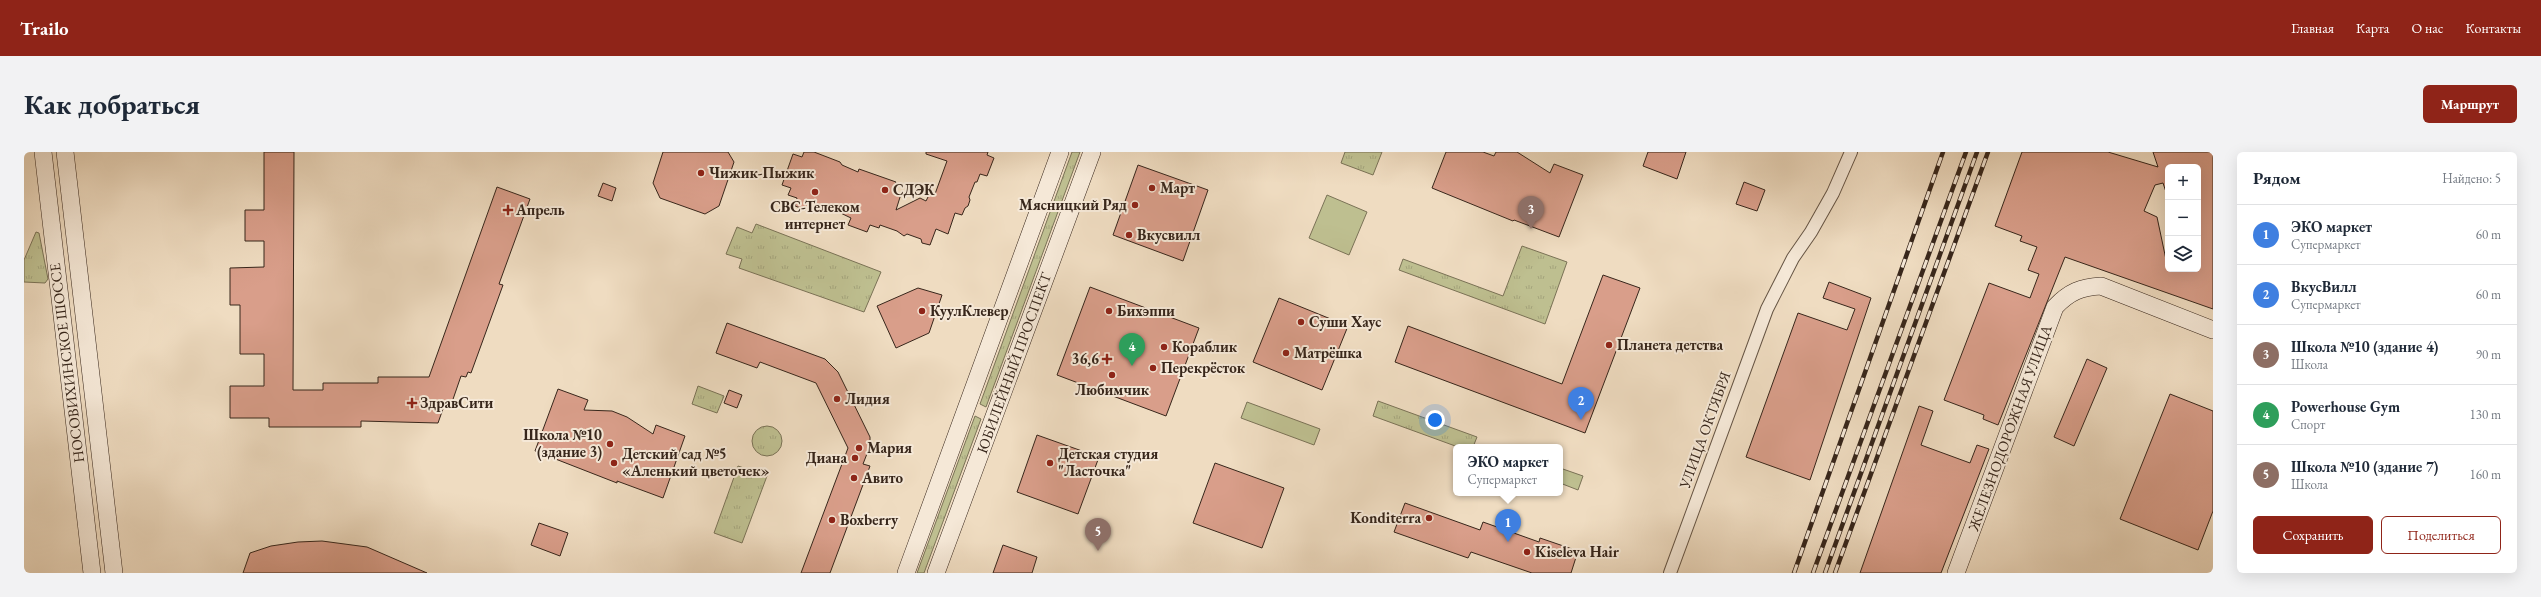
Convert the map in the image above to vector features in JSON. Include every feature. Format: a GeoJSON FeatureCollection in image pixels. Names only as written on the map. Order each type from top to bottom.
{"type":"FeatureCollection","features":[{"type":"Feature","properties":{"kind":"street","name":"НОСОВИХИНСКОЕ ШОССЕ"},"geometry":{"type":"LineString","coordinates":[[43,152],[92,573]]}},
{"type":"Feature","properties":{"kind":"street","name":"НОСОВИХИНСКОЕ ШОССЕ"},"geometry":{"type":"LineString","coordinates":[[65,152],[114,573]]}},
{"type":"Feature","properties":{"kind":"street","name":"ЮБИЛЕЙНЫЙ ПРОСПЕКТ"},"geometry":{"type":"LineString","coordinates":[[906,573],[1060,152]]}},
{"type":"Feature","properties":{"kind":"street","name":"ЮБИЛЕЙНЫЙ ПРОСПЕКТ"},"geometry":{"type":"LineString","coordinates":[[936,573],[1092,152]]}},
{"type":"Feature","properties":{"kind":"street","name":"УЛИЦА ОКТЯБРЯ"},"geometry":{"type":"LineString","coordinates":[[1670,573],[1766,309],[1793,258],[1811,232],[1833,193],[1851,152]]}},
{"type":"Feature","properties":{"kind":"street","name":"ЖЕЛЕЗНОДОРОЖНАЯ УЛИЦА"},"geometry":{"type":"LineString","coordinates":[[1956,573],[2055,307],[2074,290],[2088,286],[2101,286],[2213,330]]}},
{"type":"Feature","properties":{"kind":"green space"},"geometry":{"type":"Polygon","coordinates":[[[1072,152],[1080,152],[986,407],[980,404],[1072,152]]]}},
{"type":"Feature","properties":{"kind":"green space"},"geometry":{"type":"Polygon","coordinates":[[[1345,152],[1382,152],[1373,175],[1341,163],[1345,152]]]}},
{"type":"Feature","properties":{"kind":"green space"},"geometry":{"type":"Polygon","coordinates":[[[1327,195],[1367,212],[1349,255],[1309,238],[1327,195]]]}},
{"type":"Feature","properties":{"kind":"green space"},"geometry":{"type":"Polygon","coordinates":[[[756,224],[881,272],[864,312],[739,268],[742,259],[726,254],[737,227],[752,233],[756,224]]]}},
{"type":"Feature","properties":{"kind":"green space"},"geometry":{"type":"Polygon","coordinates":[[[36,232],[39,233],[48,279],[45,283],[24,282],[24,260],[36,232]]]}},
{"type":"Feature","properties":{"kind":"green space"},"geometry":{"type":"Polygon","coordinates":[[[1522,246],[1567,262],[1545,324],[1399,270],[1403,259],[1503,296],[1522,246]]]}},
{"type":"Feature","properties":{"kind":"green space"},"geometry":{"type":"Polygon","coordinates":[[[698,386],[724,396],[717,413],[692,404],[698,386]]]}},
{"type":"Feature","properties":{"kind":"green space"},"geometry":{"type":"Polygon","coordinates":[[[1378,401],[1477,437],[1474,444],[1453,445],[1373,416],[1378,401]]]}},
{"type":"Feature","properties":{"kind":"green space"},"geometry":{"type":"Polygon","coordinates":[[[1247,402],[1320,429],[1314,445],[1241,418],[1247,402]]]}},
{"type":"Feature","properties":{"kind":"green space"},"geometry":{"type":"Polygon","coordinates":[[[975,416],[981,419],[924,573],[917,573],[975,416]]]}},
{"type":"Feature","properties":{"kind":"green space"},"geometry":{"type":"Polygon","coordinates":[[[767,426],[778,430],[782,441],[778,452],[767,456],[756,452],[752,441],[756,430],[767,426]]]}},
{"type":"Feature","properties":{"kind":"green space"},"geometry":{"type":"Polygon","coordinates":[[[738,466],[767,476],[742,543],[714,533],[738,466]]]}},
{"type":"Feature","properties":{"kind":"green space"},"geometry":{"type":"Polygon","coordinates":[[[1563,469],[1583,476],[1578,490],[1563,484],[1563,469]]]}},
{"type":"Feature","properties":{"kind":"building"},"geometry":{"type":"Polygon","coordinates":[[[264,152],[294,152],[293,390],[323,390],[323,383],[378,383],[378,377],[429,377],[497,187],[530,199],[499,284],[503,285],[471,373],[468,372],[466,377],[461,376],[450,408],[444,406],[438,423],[361,421],[361,427],[269,427],[269,418],[230,418],[230,386],[264,386],[264,354],[240,354],[240,305],[230,305],[230,268],[264,267],[264,241],[245,241],[245,210],[264,210],[264,152]]]}},
{"type":"Feature","properties":{"kind":"building"},"geometry":{"type":"Polygon","coordinates":[[[663,152],[728,152],[734,162],[719,206],[705,214],[660,198],[653,183],[663,152]]]}},
{"type":"Feature","properties":{"kind":"building"},"geometry":{"type":"Polygon","coordinates":[[[804,152],[814,152],[840,162],[842,165],[858,172],[859,169],[896,182],[893,190],[901,194],[896,210],[920,198],[926,201],[930,193],[935,194],[947,161],[926,154],[926,152],[988,152],[987,155],[994,158],[987,176],[980,174],[977,182],[975,182],[969,197],[970,200],[968,206],[965,208],[962,215],[955,213],[948,234],[936,229],[930,245],[922,243],[921,239],[907,234],[904,236],[897,231],[880,225],[879,228],[870,225],[867,232],[848,225],[851,218],[826,206],[823,208],[816,205],[814,213],[795,206],[797,198],[788,195],[791,188],[782,185],[793,154],[802,157],[804,152]]]}},
{"type":"Feature","properties":{"kind":"building"},"geometry":{"type":"Polygon","coordinates":[[[1446,152],[1483,152],[1494,156],[1496,152],[1517,152],[1550,173],[1554,164],[1583,175],[1559,237],[1514,220],[1513,221],[1432,188],[1446,152]]]}},
{"type":"Feature","properties":{"kind":"building"},"geometry":{"type":"Polygon","coordinates":[[[1648,152],[1686,152],[1677,179],[1643,166],[1648,152]]]}},
{"type":"Feature","properties":{"kind":"building"},"geometry":{"type":"Polygon","coordinates":[[[2022,152],[2108,152],[2158,167],[2153,152],[2213,152],[2213,309],[2065,257],[1998,425],[1983,419],[1984,415],[1944,400],[1989,283],[2030,298],[2039,274],[2028,270],[2037,247],[2020,241],[2022,236],[1995,226],[2022,152]]]}},
{"type":"Feature","properties":{"kind":"building"},"geometry":{"type":"Polygon","coordinates":[[[1138,165],[1208,190],[1183,261],[1113,235],[1138,165]]]}},
{"type":"Feature","properties":{"kind":"building"},"geometry":{"type":"Polygon","coordinates":[[[1744,182],[1765,190],[1757,211],[1736,204],[1744,182]]]}},
{"type":"Feature","properties":{"kind":"building"},"geometry":{"type":"Polygon","coordinates":[[[603,183],[616,188],[612,201],[598,196],[603,183]]]}},
{"type":"Feature","properties":{"kind":"building"},"geometry":{"type":"Polygon","coordinates":[[[1603,275],[1640,288],[1585,433],[1395,362],[1408,326],[1562,384],[1603,275]]]}},
{"type":"Feature","properties":{"kind":"building"},"geometry":{"type":"Polygon","coordinates":[[[1829,282],[1871,298],[1810,480],[1746,457],[1798,313],[1847,330],[1855,309],[1823,298],[1829,282]]]}},
{"type":"Feature","properties":{"kind":"building"},"geometry":{"type":"Polygon","coordinates":[[[1090,287],[1199,328],[1166,416],[1057,375],[1090,287]]]}},
{"type":"Feature","properties":{"kind":"building"},"geometry":{"type":"Polygon","coordinates":[[[918,288],[942,295],[929,333],[896,348],[877,306],[918,288]]]}},
{"type":"Feature","properties":{"kind":"building"},"geometry":{"type":"Polygon","coordinates":[[[1279,298],[1348,326],[1322,390],[1253,362],[1279,298]]]}},
{"type":"Feature","properties":{"kind":"building"},"geometry":{"type":"Polygon","coordinates":[[[727,323],[825,359],[838,372],[870,437],[870,446],[863,464],[870,466],[830,573],[801,573],[848,448],[816,383],[760,362],[757,368],[716,353],[727,323]]]}},
{"type":"Feature","properties":{"kind":"building"},"geometry":{"type":"Polygon","coordinates":[[[2087,359],[2107,368],[2074,446],[2054,437],[2087,359]]]}},
{"type":"Feature","properties":{"kind":"building","name":"Школа №10 (здание 3)"},"geometry":{"type":"Polygon","coordinates":[[[558,389],[588,400],[584,410],[612,411],[627,417],[653,434],[656,425],[685,436],[663,498],[617,481],[617,483],[535,451],[558,389]]]}},
{"type":"Feature","properties":{"kind":"building"},"geometry":{"type":"Polygon","coordinates":[[[729,390],[742,395],[737,408],[724,403],[729,390]]]}},
{"type":"Feature","properties":{"kind":"building"},"geometry":{"type":"Polygon","coordinates":[[[2170,394],[2213,411],[2213,511],[2198,550],[2120,519],[2170,394]]]}},
{"type":"Feature","properties":{"kind":"building"},"geometry":{"type":"Polygon","coordinates":[[[1919,406],[1933,411],[1921,445],[1970,463],[1977,445],[1989,449],[1941,573],[1860,573],[1919,406]]]}},
{"type":"Feature","properties":{"kind":"building"},"geometry":{"type":"Polygon","coordinates":[[[1037,435],[1099,457],[1078,514],[1017,492],[1037,435]]]}},
{"type":"Feature","properties":{"kind":"building"},"geometry":{"type":"Polygon","coordinates":[[[1215,463],[1284,488],[1262,548],[1193,523],[1215,463]]]}},
{"type":"Feature","properties":{"kind":"building"},"geometry":{"type":"Polygon","coordinates":[[[1405,503],[1480,530],[1483,522],[1539,542],[1540,538],[1578,551],[1571,573],[1532,573],[1471,552],[1468,558],[1394,532],[1405,503]]]}},
{"type":"Feature","properties":{"kind":"building"},"geometry":{"type":"Polygon","coordinates":[[[539,523],[568,533],[560,556],[531,545],[539,523]]]}},
{"type":"Feature","properties":{"kind":"building"},"geometry":{"type":"Polygon","coordinates":[[[322,541],[367,547],[427,573],[243,573],[250,553],[271,546],[298,542],[322,541]]]}},
{"type":"Feature","properties":{"kind":"building"},"geometry":{"type":"Polygon","coordinates":[[[1003,545],[1037,557],[1032,573],[993,573],[1003,545]]]}},
{"type":"Feature","properties":{"kind":"railway"},"geometry":{"type":"LineString","coordinates":[[1794,573],[1943,152]]}},
{"type":"Feature","properties":{"kind":"railway"},"geometry":{"type":"LineString","coordinates":[[1813,573],[1966,152]]}},
{"type":"Feature","properties":{"kind":"railway"},"geometry":{"type":"LineString","coordinates":[[1825,573],[1977,152]]}},
{"type":"Feature","properties":{"kind":"railway"},"geometry":{"type":"LineString","coordinates":[[1835,573],[1988,152]]}},
{"type":"Feature","properties":{"kind":"place","name":"Чижик-Пыжик"},"geometry":{"type":"Point","coordinates":[701,173]}},
{"type":"Feature","properties":{"kind":"place","name":"Март"},"geometry":{"type":"Point","coordinates":[1152,188]}},
{"type":"Feature","properties":{"kind":"place","name":"СДЭК"},"geometry":{"type":"Point","coordinates":[885,190]}},
{"type":"Feature","properties":{"kind":"place","name":"СВС-Телеком интернет"},"geometry":{"type":"Point","coordinates":[815,192]}},
{"type":"Feature","properties":{"kind":"place","name":"Мясницкий Ряд"},"geometry":{"type":"Point","coordinates":[1135,205]}},
{"type":"Feature","properties":{"kind":"place","name":"Апрель"},"geometry":{"type":"Point","coordinates":[508,210]}},
{"type":"Feature","properties":{"kind":"place","name":"Школа №10 (здание 4)"},"geometry":{"type":"Point","coordinates":[1531,229]}},
{"type":"Feature","properties":{"kind":"place","name":"Вкусвилл"},"geometry":{"type":"Point","coordinates":[1129,235]}},
{"type":"Feature","properties":{"kind":"place","name":"КуулКлевер"},"geometry":{"type":"Point","coordinates":[922,311]}},
{"type":"Feature","properties":{"kind":"place","name":"Бихэппи"},"geometry":{"type":"Point","coordinates":[1109,311]}},
{"type":"Feature","properties":{"kind":"place","name":"Суши Хаус"},"geometry":{"type":"Point","coordinates":[1301,322]}},
{"type":"Feature","properties":{"kind":"place","name":"Планета детства"},"geometry":{"type":"Point","coordinates":[1609,345]}},
{"type":"Feature","properties":{"kind":"place","name":"Кораблик"},"geometry":{"type":"Point","coordinates":[1164,347]}},
{"type":"Feature","properties":{"kind":"place","name":"Матрёшка"},"geometry":{"type":"Point","coordinates":[1286,353]}},
{"type":"Feature","properties":{"kind":"place","name":"36,6"},"geometry":{"type":"Point","coordinates":[1107,359]}},
{"type":"Feature","properties":{"kind":"place","name":"Powerhouse Gym"},"geometry":{"type":"Point","coordinates":[1132,366]}},
{"type":"Feature","properties":{"kind":"place","name":"Перекрёсток"},"geometry":{"type":"Point","coordinates":[1153,368]}},
{"type":"Feature","properties":{"kind":"place","name":"Любимчик"},"geometry":{"type":"Point","coordinates":[1112,375]}},
{"type":"Feature","properties":{"kind":"place","name":"Лидия"},"geometry":{"type":"Point","coordinates":[837,399]}},
{"type":"Feature","properties":{"kind":"place","name":"ЗдравСити"},"geometry":{"type":"Point","coordinates":[412,403]}},
{"type":"Feature","properties":{"kind":"place","name":"ВкусВилл"},"geometry":{"type":"Point","coordinates":[1581,420]}},
{"type":"Feature","properties":{"kind":"place","name":"Школа №10 (здание 3)"},"geometry":{"type":"Point","coordinates":[610,444]}},
{"type":"Feature","properties":{"kind":"place","name":"Мария"},"geometry":{"type":"Point","coordinates":[859,448]}},
{"type":"Feature","properties":{"kind":"place","name":"Диана"},"geometry":{"type":"Point","coordinates":[855,458]}},
{"type":"Feature","properties":{"kind":"place","name":"Детский сад №5 «Аленький цветочек»"},"geometry":{"type":"Point","coordinates":[614,463]}},
{"type":"Feature","properties":{"kind":"place","name":"Детская студия \"Ласточка\""},"geometry":{"type":"Point","coordinates":[1050,463]}},
{"type":"Feature","properties":{"kind":"place","name":"Авито"},"geometry":{"type":"Point","coordinates":[854,478]}},
{"type":"Feature","properties":{"kind":"place","name":"Konditerra"},"geometry":{"type":"Point","coordinates":[1429,518]}},
{"type":"Feature","properties":{"kind":"place","name":"Boxberry"},"geometry":{"type":"Point","coordinates":[832,520]}},
{"type":"Feature","properties":{"kind":"place","name":"ЭКО маркет"},"geometry":{"type":"Point","coordinates":[1508,542]}},
{"type":"Feature","properties":{"kind":"place","name":"Школа №10 (здание 7)"},"geometry":{"type":"Point","coordinates":[1098,551]}},
{"type":"Feature","properties":{"kind":"place","name":"Kiseleva Hair"},"geometry":{"type":"Point","coordinates":[1527,552]}}]}
